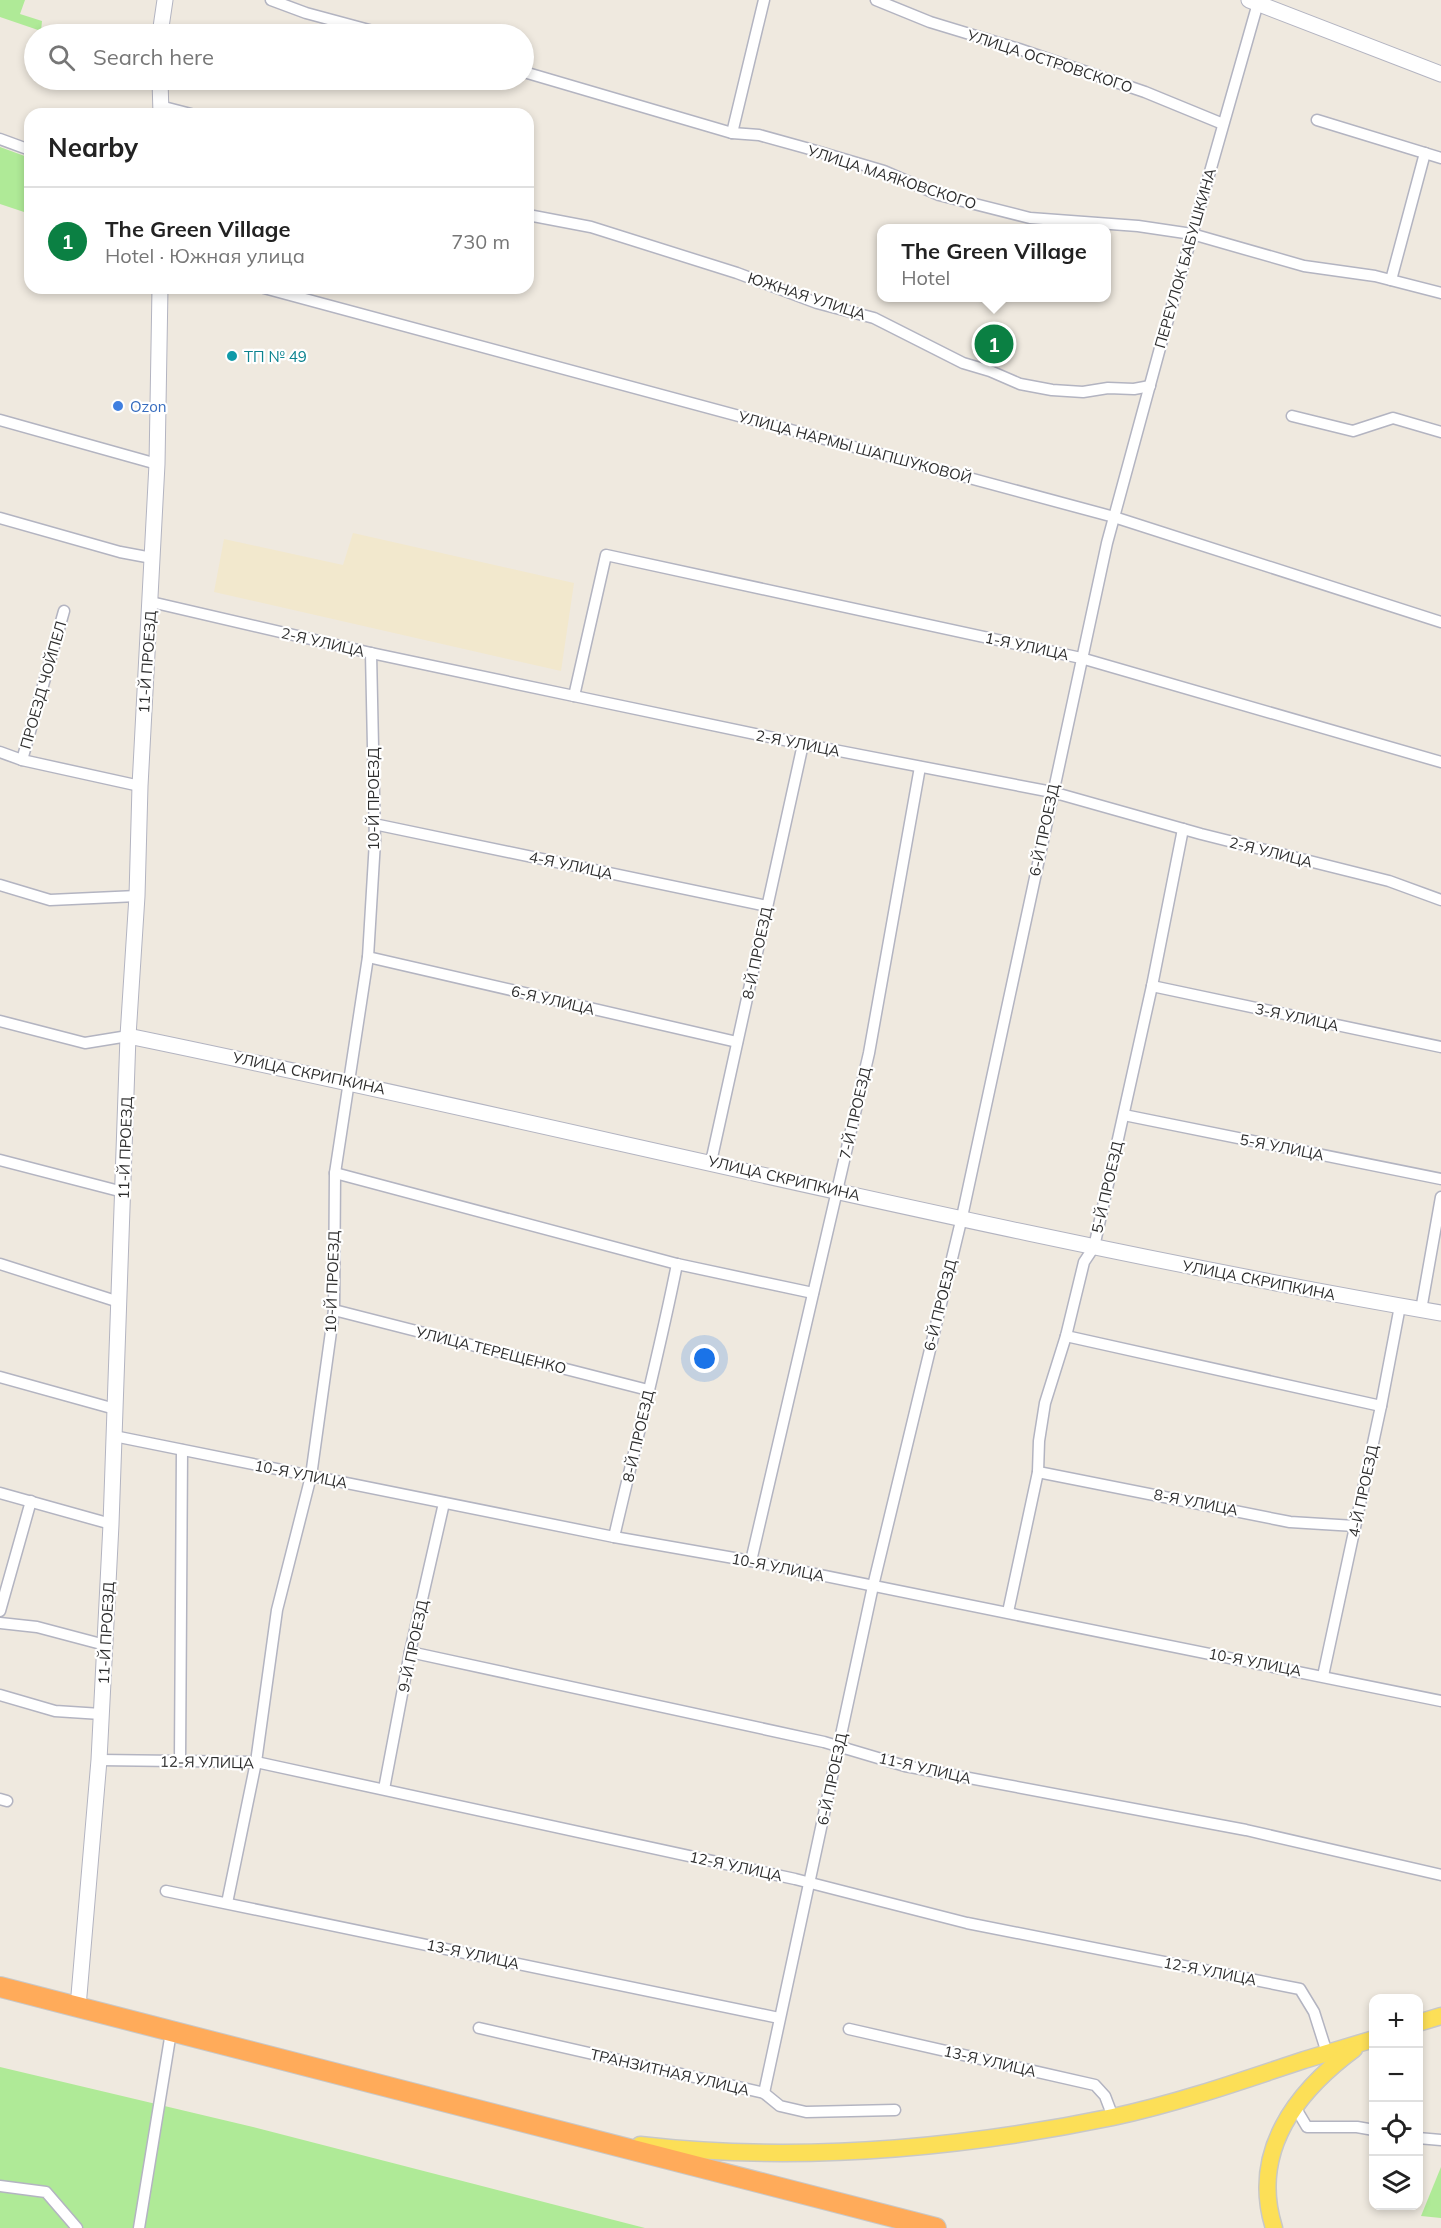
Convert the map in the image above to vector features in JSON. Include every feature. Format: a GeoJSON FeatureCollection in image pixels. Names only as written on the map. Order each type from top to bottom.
{"type":"FeatureCollection","features":[{"type":"Feature","properties":{"kind":"highway"},"geometry":{"type":"LineString","coordinates":[[0,1986],[936,2228]]}},
{"type":"Feature","properties":{"kind":"main road"},"geometry":{"type":"LineString","coordinates":[[1423,2022],[1441,2016]]}},
{"type":"Feature","properties":{"kind":"main road"},"geometry":{"type":"LineString","coordinates":[[600,2140],[701,2152],[782,2153],[959,2143],[1113,2116],[1242,2081],[1368,2041]]}},
{"type":"Feature","properties":{"kind":"main road"},"geometry":{"type":"LineString","coordinates":[[1274,2228],[1268,2208],[1268,2171],[1274,2142],[1294,2107],[1310,2087],[1336,2062],[1368,2041]]}},
{"type":"Feature","properties":{"kind":"street"},"geometry":{"type":"LineString","coordinates":[[161,24],[165,0]]}},
{"type":"Feature","properties":{"kind":"street"},"geometry":{"type":"LineString","coordinates":[[271,0],[306,14],[345,24]]}},
{"type":"Feature","properties":{"kind":"street"},"geometry":{"type":"LineString","coordinates":[[732,133],[764,0]]}},
{"type":"Feature","properties":{"kind":"street","name":"УЛИЦА ОСТРОВСКОГО"},"geometry":{"type":"LineString","coordinates":[[876,0],[930,22],[1146,92],[1223,124]]}},
{"type":"Feature","properties":{"kind":"street"},"geometry":{"type":"LineString","coordinates":[[1255,1],[1441,74]]}},
{"type":"Feature","properties":{"kind":"street","name":"ПЕРЕУЛОК БАБУШКИНА"},"geometry":{"type":"LineString","coordinates":[[1114,517],[1255,1]]}},
{"type":"Feature","properties":{"kind":"street","name":"УЛИЦА МАЯКОВСКОГО"},"geometry":{"type":"LineString","coordinates":[[534,75],[732,133],[759,135],[806,148],[884,171],[939,195],[1030,218],[1138,226],[1192,234],[1304,266],[1391,280],[1441,293]]}},
{"type":"Feature","properties":{"kind":"street"},"geometry":{"type":"LineString","coordinates":[[159,90],[160,108]]}},
{"type":"Feature","properties":{"kind":"street"},"geometry":{"type":"LineString","coordinates":[[1317,120],[1441,158]]}},
{"type":"Feature","properties":{"kind":"street"},"geometry":{"type":"LineString","coordinates":[[0,140],[24,148]]}},
{"type":"Feature","properties":{"kind":"street"},"geometry":{"type":"LineString","coordinates":[[1391,280],[1425,153]]}},
{"type":"Feature","properties":{"kind":"street","name":"ЮЖНАЯ УЛИЦА"},"geometry":{"type":"LineString","coordinates":[[534,216],[591,227],[737,273],[817,303],[874,318],[963,363],[990,371],[1020,384],[1052,390],[1083,392],[1150,386]]}},
{"type":"Feature","properties":{"kind":"street","name":"11-Й ПРОЕЗД"},"geometry":{"type":"LineString","coordinates":[[78,2007],[99,1760],[111,1524],[128,1036],[137,896],[140,786],[157,464],[160,294]]}},
{"type":"Feature","properties":{"kind":"street","name":"УЛИЦА НАРМЫ ШАПШУКОВОЙ"},"geometry":{"type":"LineString","coordinates":[[286,294],[1114,517],[1441,622]]}},
{"type":"Feature","properties":{"kind":"street"},"geometry":{"type":"LineString","coordinates":[[1292,416],[1353,431],[1393,417],[1441,432]]}},
{"type":"Feature","properties":{"kind":"street"},"geometry":{"type":"LineString","coordinates":[[0,420],[157,464]]}},
{"type":"Feature","properties":{"kind":"street","name":"6-Й ПРОЕЗД"},"geometry":{"type":"LineString","coordinates":[[764,2093],[873,1586],[962,1217],[1052,792],[1114,517]]}},
{"type":"Feature","properties":{"kind":"street"},"geometry":{"type":"LineString","coordinates":[[0,518],[120,552],[152,558]]}},
{"type":"Feature","properties":{"kind":"street","name":"1-Я УЛИЦА"},"geometry":{"type":"LineString","coordinates":[[574,696],[606,555],[1082,658],[1441,762]]}},
{"type":"Feature","properties":{"kind":"street","name":"2-Я УЛИЦА"},"geometry":{"type":"LineString","coordinates":[[151,602],[371,653],[574,696],[803,744],[1052,792],[1389,882],[1441,900]]}},
{"type":"Feature","properties":{"kind":"street","name":"ПРОЕЗД ЧОЙПЕЛ"},"geometry":{"type":"LineString","coordinates":[[22,760],[64,611]]}},
{"type":"Feature","properties":{"kind":"street","name":"10-Й ПРОЕЗД"},"geometry":{"type":"LineString","coordinates":[[227,1903],[256,1762],[277,1610],[311,1476],[334,1310],[335,1173],[368,957],[374,825],[371,653]]}},
{"type":"Feature","properties":{"kind":"street","name":"8-Й ПРОЕЗД"},"geometry":{"type":"LineString","coordinates":[[711,1162],[803,744]]}},
{"type":"Feature","properties":{"kind":"street","name":"ПРОЕЗД ЧОЙПЕЛ"},"geometry":{"type":"LineString","coordinates":[[0,752],[22,760],[140,786]]}},
{"type":"Feature","properties":{"kind":"street","name":"7-Й ПРОЕЗД"},"geometry":{"type":"LineString","coordinates":[[751,1561],[869,1053],[920,767]]}},
{"type":"Feature","properties":{"kind":"street","name":"4-Я УЛИЦА"},"geometry":{"type":"LineString","coordinates":[[374,825],[767,906]]}},
{"type":"Feature","properties":{"kind":"street","name":"5-Й ПРОЕЗД"},"geometry":{"type":"LineString","coordinates":[[1008,1612],[1038,1472],[1039,1441],[1045,1403],[1066,1336],[1084,1262],[1094,1247],[1184,829]]}},
{"type":"Feature","properties":{"kind":"street"},"geometry":{"type":"LineString","coordinates":[[0,885],[50,900],[137,896]]}},
{"type":"Feature","properties":{"kind":"street","name":"6-Я УЛИЦА"},"geometry":{"type":"LineString","coordinates":[[368,957],[737,1042]]}},
{"type":"Feature","properties":{"kind":"street","name":"3-Я УЛИЦА"},"geometry":{"type":"LineString","coordinates":[[1152,986],[1441,1047]]}},
{"type":"Feature","properties":{"kind":"street"},"geometry":{"type":"LineString","coordinates":[[0,1021],[85,1043],[128,1036]]}},
{"type":"Feature","properties":{"kind":"street","name":"УЛИЦА СКРИПКИНА"},"geometry":{"type":"LineString","coordinates":[[128,1036],[349,1081],[1094,1247],[1302,1289],[1441,1313]]}},
{"type":"Feature","properties":{"kind":"street","name":"5-Я УЛИЦА"},"geometry":{"type":"LineString","coordinates":[[1124,1115],[1441,1179]]}},
{"type":"Feature","properties":{"kind":"street"},"geometry":{"type":"LineString","coordinates":[[0,1160],[123,1192]]}},
{"type":"Feature","properties":{"kind":"street"},"geometry":{"type":"LineString","coordinates":[[335,1173],[678,1264],[813,1293]]}},
{"type":"Feature","properties":{"kind":"street"},"geometry":{"type":"LineString","coordinates":[[1421,1310],[1441,1197]]}},
{"type":"Feature","properties":{"kind":"street"},"geometry":{"type":"LineString","coordinates":[[0,1264],[119,1302]]}},
{"type":"Feature","properties":{"kind":"street","name":"8-Й ПРОЕЗД"},"geometry":{"type":"LineString","coordinates":[[614,1537],[678,1264]]}},
{"type":"Feature","properties":{"kind":"street","name":"4-Й ПРОЕЗД"},"geometry":{"type":"LineString","coordinates":[[1323,1676],[1382,1406],[1400,1306]]}},
{"type":"Feature","properties":{"kind":"street","name":"УЛИЦА ТЕРЕЩЕНКО"},"geometry":{"type":"LineString","coordinates":[[334,1310],[648,1390]]}},
{"type":"Feature","properties":{"kind":"street"},"geometry":{"type":"LineString","coordinates":[[1066,1336],[1382,1406]]}},
{"type":"Feature","properties":{"kind":"street"},"geometry":{"type":"LineString","coordinates":[[0,1377],[115,1408]]}},
{"type":"Feature","properties":{"kind":"street","name":"10-Я УЛИЦА"},"geometry":{"type":"LineString","coordinates":[[114,1436],[614,1537],[751,1561],[1008,1612],[1441,1701]]}},
{"type":"Feature","properties":{"kind":"street"},"geometry":{"type":"LineString","coordinates":[[180,1761],[182,1450]]}},
{"type":"Feature","properties":{"kind":"street","name":"8-Я УЛИЦА"},"geometry":{"type":"LineString","coordinates":[[1038,1472],[1290,1522],[1355,1526]]}},
{"type":"Feature","properties":{"kind":"street"},"geometry":{"type":"LineString","coordinates":[[0,1493],[111,1524]]}},
{"type":"Feature","properties":{"kind":"street"},"geometry":{"type":"LineString","coordinates":[[0,1611],[31,1501]]}},
{"type":"Feature","properties":{"kind":"street","name":"9-Й ПРОЕЗД"},"geometry":{"type":"LineString","coordinates":[[384,1789],[410,1652],[444,1503]]}},
{"type":"Feature","properties":{"kind":"street"},"geometry":{"type":"LineString","coordinates":[[0,1623],[37,1627],[105,1645]]}},
{"type":"Feature","properties":{"kind":"street","name":"11-Я УЛИЦА"},"geometry":{"type":"LineString","coordinates":[[410,1652],[839,1746],[905,1766],[1246,1830],[1441,1875]]}},
{"type":"Feature","properties":{"kind":"street"},"geometry":{"type":"LineString","coordinates":[[0,1695],[56,1711],[101,1714]]}},
{"type":"Feature","properties":{"kind":"street","name":"12-Я УЛИЦА"},"geometry":{"type":"LineString","coordinates":[[99,1760],[256,1762],[810,1883],[967,1923],[1299,1989],[1314,2012],[1327,2053]]}},
{"type":"Feature","properties":{"kind":"street","name":"13-Я УЛИЦА"},"geometry":{"type":"LineString","coordinates":[[166,1891],[779,2018]]}},
{"type":"Feature","properties":{"kind":"street","name":"ТРАНЗИТНАЯ УЛИЦА"},"geometry":{"type":"LineString","coordinates":[[479,2028],[764,2093],[780,2106],[806,2112],[895,2110]]}},
{"type":"Feature","properties":{"kind":"street","name":"13-Я УЛИЦА"},"geometry":{"type":"LineString","coordinates":[[849,2029],[1095,2085],[1105,2096],[1113,2116]]}},
{"type":"Feature","properties":{"kind":"street"},"geometry":{"type":"LineString","coordinates":[[139,2228],[171,2032]]}},
{"type":"Feature","properties":{"kind":"street"},"geometry":{"type":"LineString","coordinates":[[1294,2107],[1307,2127],[1369,2129]]}},
{"type":"Feature","properties":{"kind":"street"},"geometry":{"type":"LineString","coordinates":[[1423,2138],[1441,2140]]}},
{"type":"Feature","properties":{"kind":"street"},"geometry":{"type":"LineString","coordinates":[[0,2186],[46,2192],[77,2228]]}},
{"type":"Feature","properties":{"kind":"shaded area"},"geometry":{"type":"Polygon","coordinates":[[[353,533],[574,583],[561,671],[214,592],[224,539],[343,565],[353,533]]]}},
{"type":"Feature","properties":{"kind":"green space"},"geometry":{"type":"Polygon","coordinates":[[[0,0],[25,0],[20,14],[42,21],[42,24],[24,25],[0,17],[0,0]]]}},
{"type":"Feature","properties":{"kind":"green space"},"geometry":{"type":"Polygon","coordinates":[[[0,147],[24,156],[24,212],[0,204],[0,147]]]}},
{"type":"Feature","properties":{"kind":"green space"},"geometry":{"type":"Polygon","coordinates":[[[0,2067],[253,2127],[645,2228],[0,2228],[0,2067]]]}},
{"type":"Feature","properties":{"kind":"green space"},"geometry":{"type":"Polygon","coordinates":[[[1441,2167],[1441,2218],[1421,2216],[1441,2167]]]}},
{"type":"Feature","properties":{"kind":"place","name":"The Green Village"},"geometry":{"type":"Point","coordinates":[994,344]}},
{"type":"Feature","properties":{"kind":"place","name":"ТП № 49"},"geometry":{"type":"Point","coordinates":[232,356]}},
{"type":"Feature","properties":{"kind":"place","name":"Ozon"},"geometry":{"type":"Point","coordinates":[118,406]}}]}
